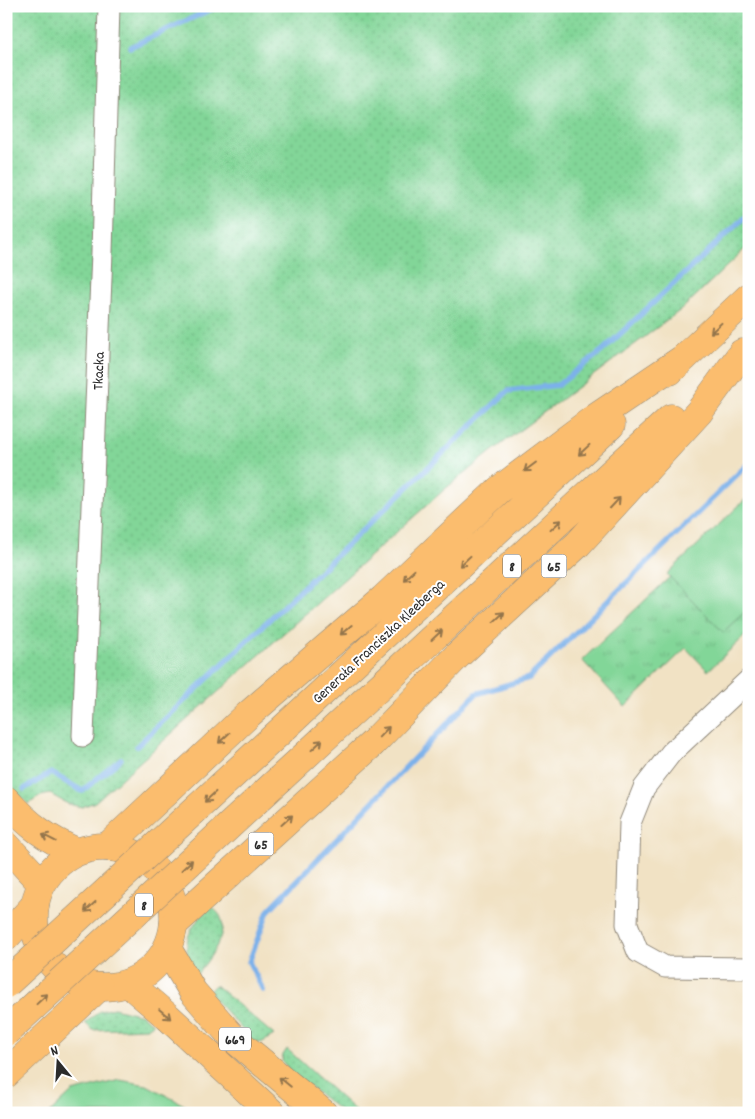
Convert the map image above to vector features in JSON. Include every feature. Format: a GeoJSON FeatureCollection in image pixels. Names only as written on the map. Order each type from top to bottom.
{"type":"FeatureCollection","features":[{"type":"Feature","properties":{"kind":"main road","name":"Generała Franciszka Kleeberga"},"geometry":{"type":"LineString","coordinates":[[6,984],[749,298]]}},
{"type":"Feature","properties":{"kind":"main road","name":"8"},"geometry":{"type":"LineString","coordinates":[[6,1032],[746,350]]}},
{"type":"Feature","properties":{"kind":"main road","name":"65"},"geometry":{"type":"LineString","coordinates":[[38,894],[34,928],[42,950],[56,969],[76,982],[99,987],[128,983],[144,975],[157,963],[170,936],[189,907],[373,743],[458,655],[578,544],[699,412],[746,350]]}},
{"type":"Feature","properties":{"kind":"main road"},"geometry":{"type":"LineString","coordinates":[[107,847],[249,714],[383,598],[500,490],[594,418],[684,358]]}},
{"type":"Feature","properties":{"kind":"main road"},"geometry":{"type":"LineString","coordinates":[[6,800],[24,820],[42,835],[77,852]]}},
{"type":"Feature","properties":{"kind":"main road"},"geometry":{"type":"LineString","coordinates":[[6,845],[38,894]]}},
{"type":"Feature","properties":{"kind":"main road"},"geometry":{"type":"LineString","coordinates":[[6,937],[56,866],[77,852],[107,847],[129,852],[149,863],[164,880],[172,901],[170,936]]}},
{"type":"Feature","properties":{"kind":"main road","name":"669"},"geometry":{"type":"LineString","coordinates":[[170,936],[193,992],[234,1039],[323,1113]]}},
{"type":"Feature","properties":{"kind":"main road","name":"669"},"geometry":{"type":"LineString","coordinates":[[128,983],[168,1017],[272,1113]]}},
{"type":"Feature","properties":{"kind":"main road"},"geometry":{"type":"LineString","coordinates":[[6,1074],[99,987]]}},
{"type":"Feature","properties":{"kind":"street","name":"Tkacka"},"geometry":{"type":"LineString","coordinates":[[83,736],[102,261],[109,6]]}},
{"type":"Feature","properties":{"kind":"street"},"geometry":{"type":"LineString","coordinates":[[749,680],[671,753],[644,788],[630,823],[627,924],[638,952],[665,967],[749,968]]}},
{"type":"Feature","properties":{"kind":"green space"},"geometry":{"type":"Polygon","coordinates":[[[6,6],[749,6],[749,245],[682,309],[491,452],[445,489],[95,802],[82,807],[68,804],[50,794],[41,796],[28,804],[6,781],[6,6]]]}},
{"type":"Feature","properties":{"kind":"green space"},"geometry":{"type":"Polygon","coordinates":[[[749,496],[749,608],[723,632],[667,574],[749,496]]]}},
{"type":"Feature","properties":{"kind":"green space"},"geometry":{"type":"Polygon","coordinates":[[[749,502],[749,632],[708,671],[686,648],[625,707],[582,660],[749,502]]]}},
{"type":"Feature","properties":{"kind":"green space"},"geometry":{"type":"Polygon","coordinates":[[[211,906],[220,916],[221,933],[215,949],[195,976],[188,955],[188,938],[196,923],[211,906]]]}},
{"type":"Feature","properties":{"kind":"green space"},"geometry":{"type":"Polygon","coordinates":[[[215,985],[274,1035],[261,1043],[253,1041],[208,992],[215,985]]]}},
{"type":"Feature","properties":{"kind":"green space"},"geometry":{"type":"Polygon","coordinates":[[[114,1008],[142,1015],[153,1024],[147,1028],[93,1030],[85,1023],[100,1011],[114,1008]]]}},
{"type":"Feature","properties":{"kind":"green space"},"geometry":{"type":"Polygon","coordinates":[[[287,1049],[358,1113],[343,1113],[291,1072],[282,1061],[287,1049]]]}},
{"type":"Feature","properties":{"kind":"green space"},"geometry":{"type":"Polygon","coordinates":[[[120,1080],[147,1085],[199,1113],[50,1113],[72,1092],[120,1080]]]}},
{"type":"Feature","properties":{"kind":"waterway"},"geometry":{"type":"LineString","coordinates":[[130,47],[218,6]]}},
{"type":"Feature","properties":{"kind":"waterway"},"geometry":{"type":"LineString","coordinates":[[137,746],[508,391],[558,385],[602,351],[749,213]]}},
{"type":"Feature","properties":{"kind":"waterway"},"geometry":{"type":"LineString","coordinates":[[263,990],[249,962],[268,911],[476,694],[529,678],[749,463]]}},
{"type":"Feature","properties":{"kind":"waterway"},"geometry":{"type":"LineString","coordinates":[[24,789],[51,773],[82,791],[121,759]]}}]}
